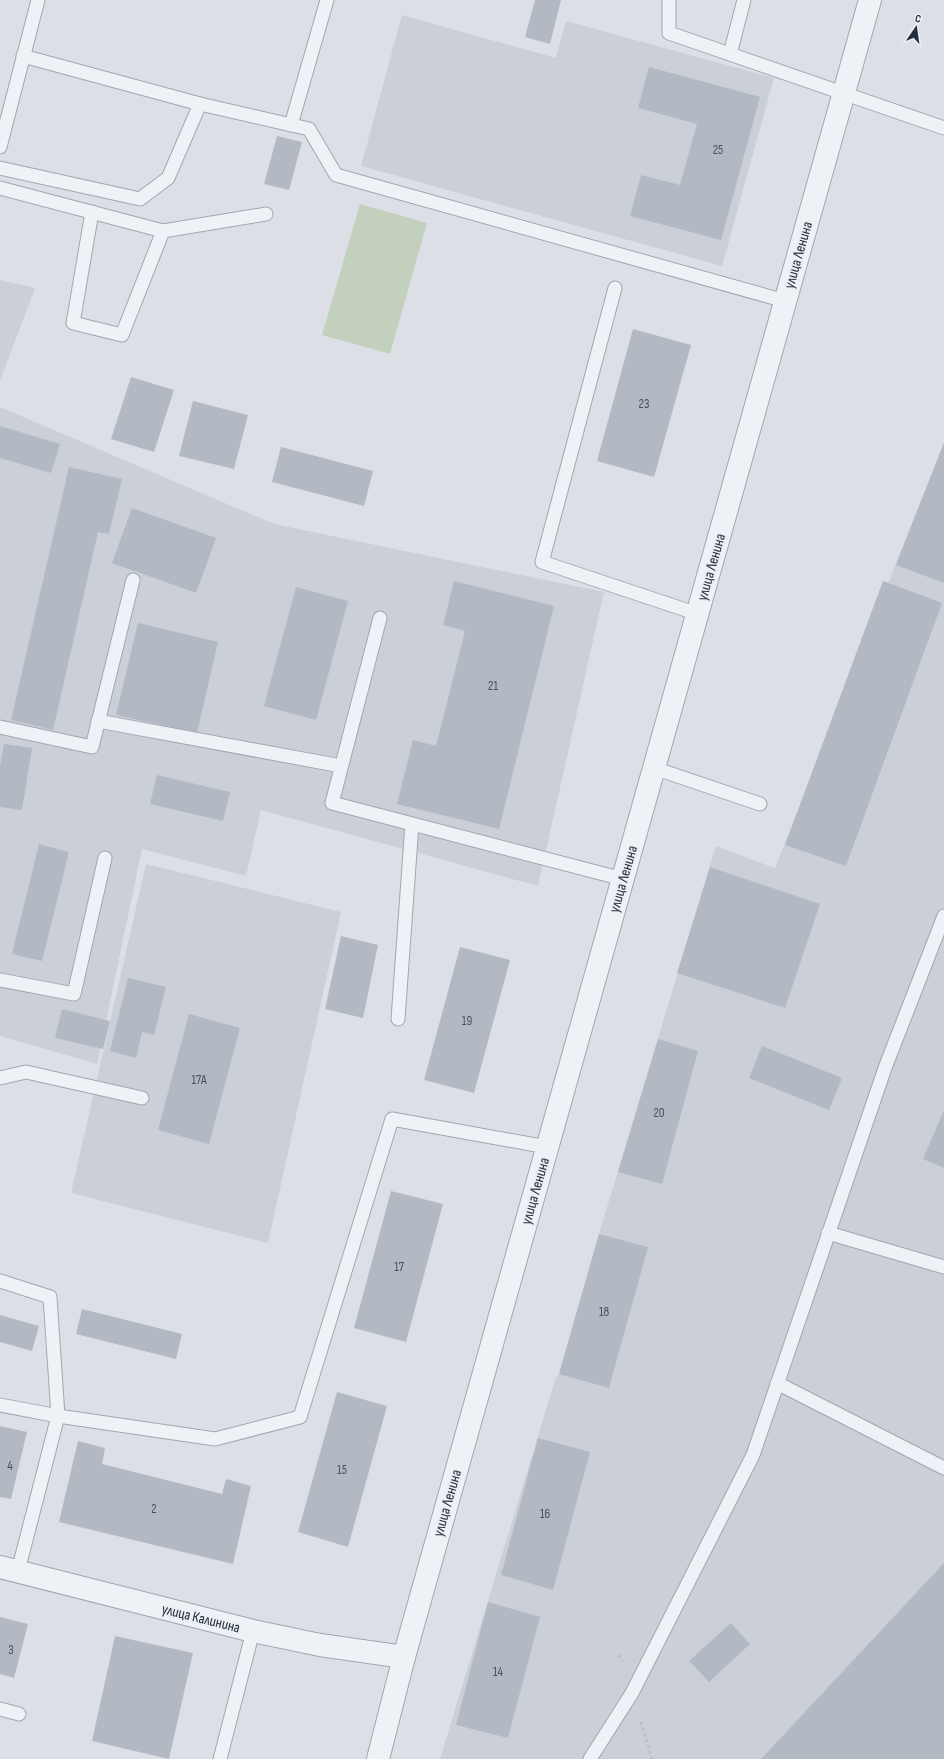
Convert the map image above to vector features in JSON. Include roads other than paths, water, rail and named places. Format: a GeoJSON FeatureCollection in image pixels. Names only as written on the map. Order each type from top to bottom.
{"type":"FeatureCollection","features":[{"type":"Feature","properties":{"kind":"street","name":"улица Ленина"},"geometry":{"type":"LineString","coordinates":[[382,1757],[404,1657],[870,0]]}},
{"type":"Feature","properties":{"kind":"street","name":"улица Калинина"},"geometry":{"type":"LineString","coordinates":[[9,1569],[253,1631],[320,1645],[404,1657]]}},
{"type":"Feature","properties":{"kind":"lane"},"geometry":{"type":"LineString","coordinates":[[0,147],[38,0]]}},
{"type":"Feature","properties":{"kind":"lane"},"geometry":{"type":"LineString","coordinates":[[291,125],[327,0]]}},
{"type":"Feature","properties":{"kind":"lane"},"geometry":{"type":"LineString","coordinates":[[669,0],[669,33],[944,128]]}},
{"type":"Feature","properties":{"kind":"lane"},"geometry":{"type":"LineString","coordinates":[[730,54],[744,0]]}},
{"type":"Feature","properties":{"kind":"lane"},"geometry":{"type":"LineString","coordinates":[[23,56],[200,104],[309,129],[336,175],[785,301]]}},
{"type":"Feature","properties":{"kind":"lane"},"geometry":{"type":"LineString","coordinates":[[0,168],[140,199],[168,178],[200,104]]}},
{"type":"Feature","properties":{"kind":"lane"},"geometry":{"type":"LineString","coordinates":[[0,188],[163,231],[266,214]]}},
{"type":"Feature","properties":{"kind":"lane"},"geometry":{"type":"LineString","coordinates":[[92,212],[73,323],[122,335],[163,231]]}},
{"type":"Feature","properties":{"kind":"lane"},"geometry":{"type":"LineString","coordinates":[[615,288],[542,562],[698,614]]}},
{"type":"Feature","properties":{"kind":"lane"},"geometry":{"type":"LineString","coordinates":[[0,727],[92,747],[134,580]]}},
{"type":"Feature","properties":{"kind":"lane"},"geometry":{"type":"LineString","coordinates":[[380,618],[332,803],[623,879]]}},
{"type":"Feature","properties":{"kind":"lane"},"geometry":{"type":"LineString","coordinates":[[98,721],[341,766]]}},
{"type":"Feature","properties":{"kind":"lane"},"geometry":{"type":"LineString","coordinates":[[654,768],[760,804]]}},
{"type":"Feature","properties":{"kind":"lane"},"geometry":{"type":"LineString","coordinates":[[398,1019],[412,824]]}},
{"type":"Feature","properties":{"kind":"lane"},"geometry":{"type":"LineString","coordinates":[[0,980],[74,994],[105,858]]}},
{"type":"Feature","properties":{"kind":"lane"},"geometry":{"type":"LineString","coordinates":[[590,1759],[632,1693],[753,1455],[885,1068],[944,916]]}},
{"type":"Feature","properties":{"kind":"lane"},"geometry":{"type":"LineString","coordinates":[[0,1078],[26,1072],[142,1098]]}},
{"type":"Feature","properties":{"kind":"lane"},"geometry":{"type":"LineString","coordinates":[[0,1405],[58,1416],[215,1439],[300,1417],[392,1119],[547,1147]]}},
{"type":"Feature","properties":{"kind":"lane"},"geometry":{"type":"LineString","coordinates":[[828,1233],[944,1267]]}},
{"type":"Feature","properties":{"kind":"lane"},"geometry":{"type":"LineString","coordinates":[[0,1281],[50,1297],[58,1416],[9,1569]]}},
{"type":"Feature","properties":{"kind":"lane"},"geometry":{"type":"LineString","coordinates":[[778,1383],[944,1468]]}},
{"type":"Feature","properties":{"kind":"lane"},"geometry":{"type":"LineString","coordinates":[[220,1759],[253,1631]]}},
{"type":"Feature","properties":{"kind":"lane"},"geometry":{"type":"LineString","coordinates":[[0,1709],[19,1714]]}}]}
